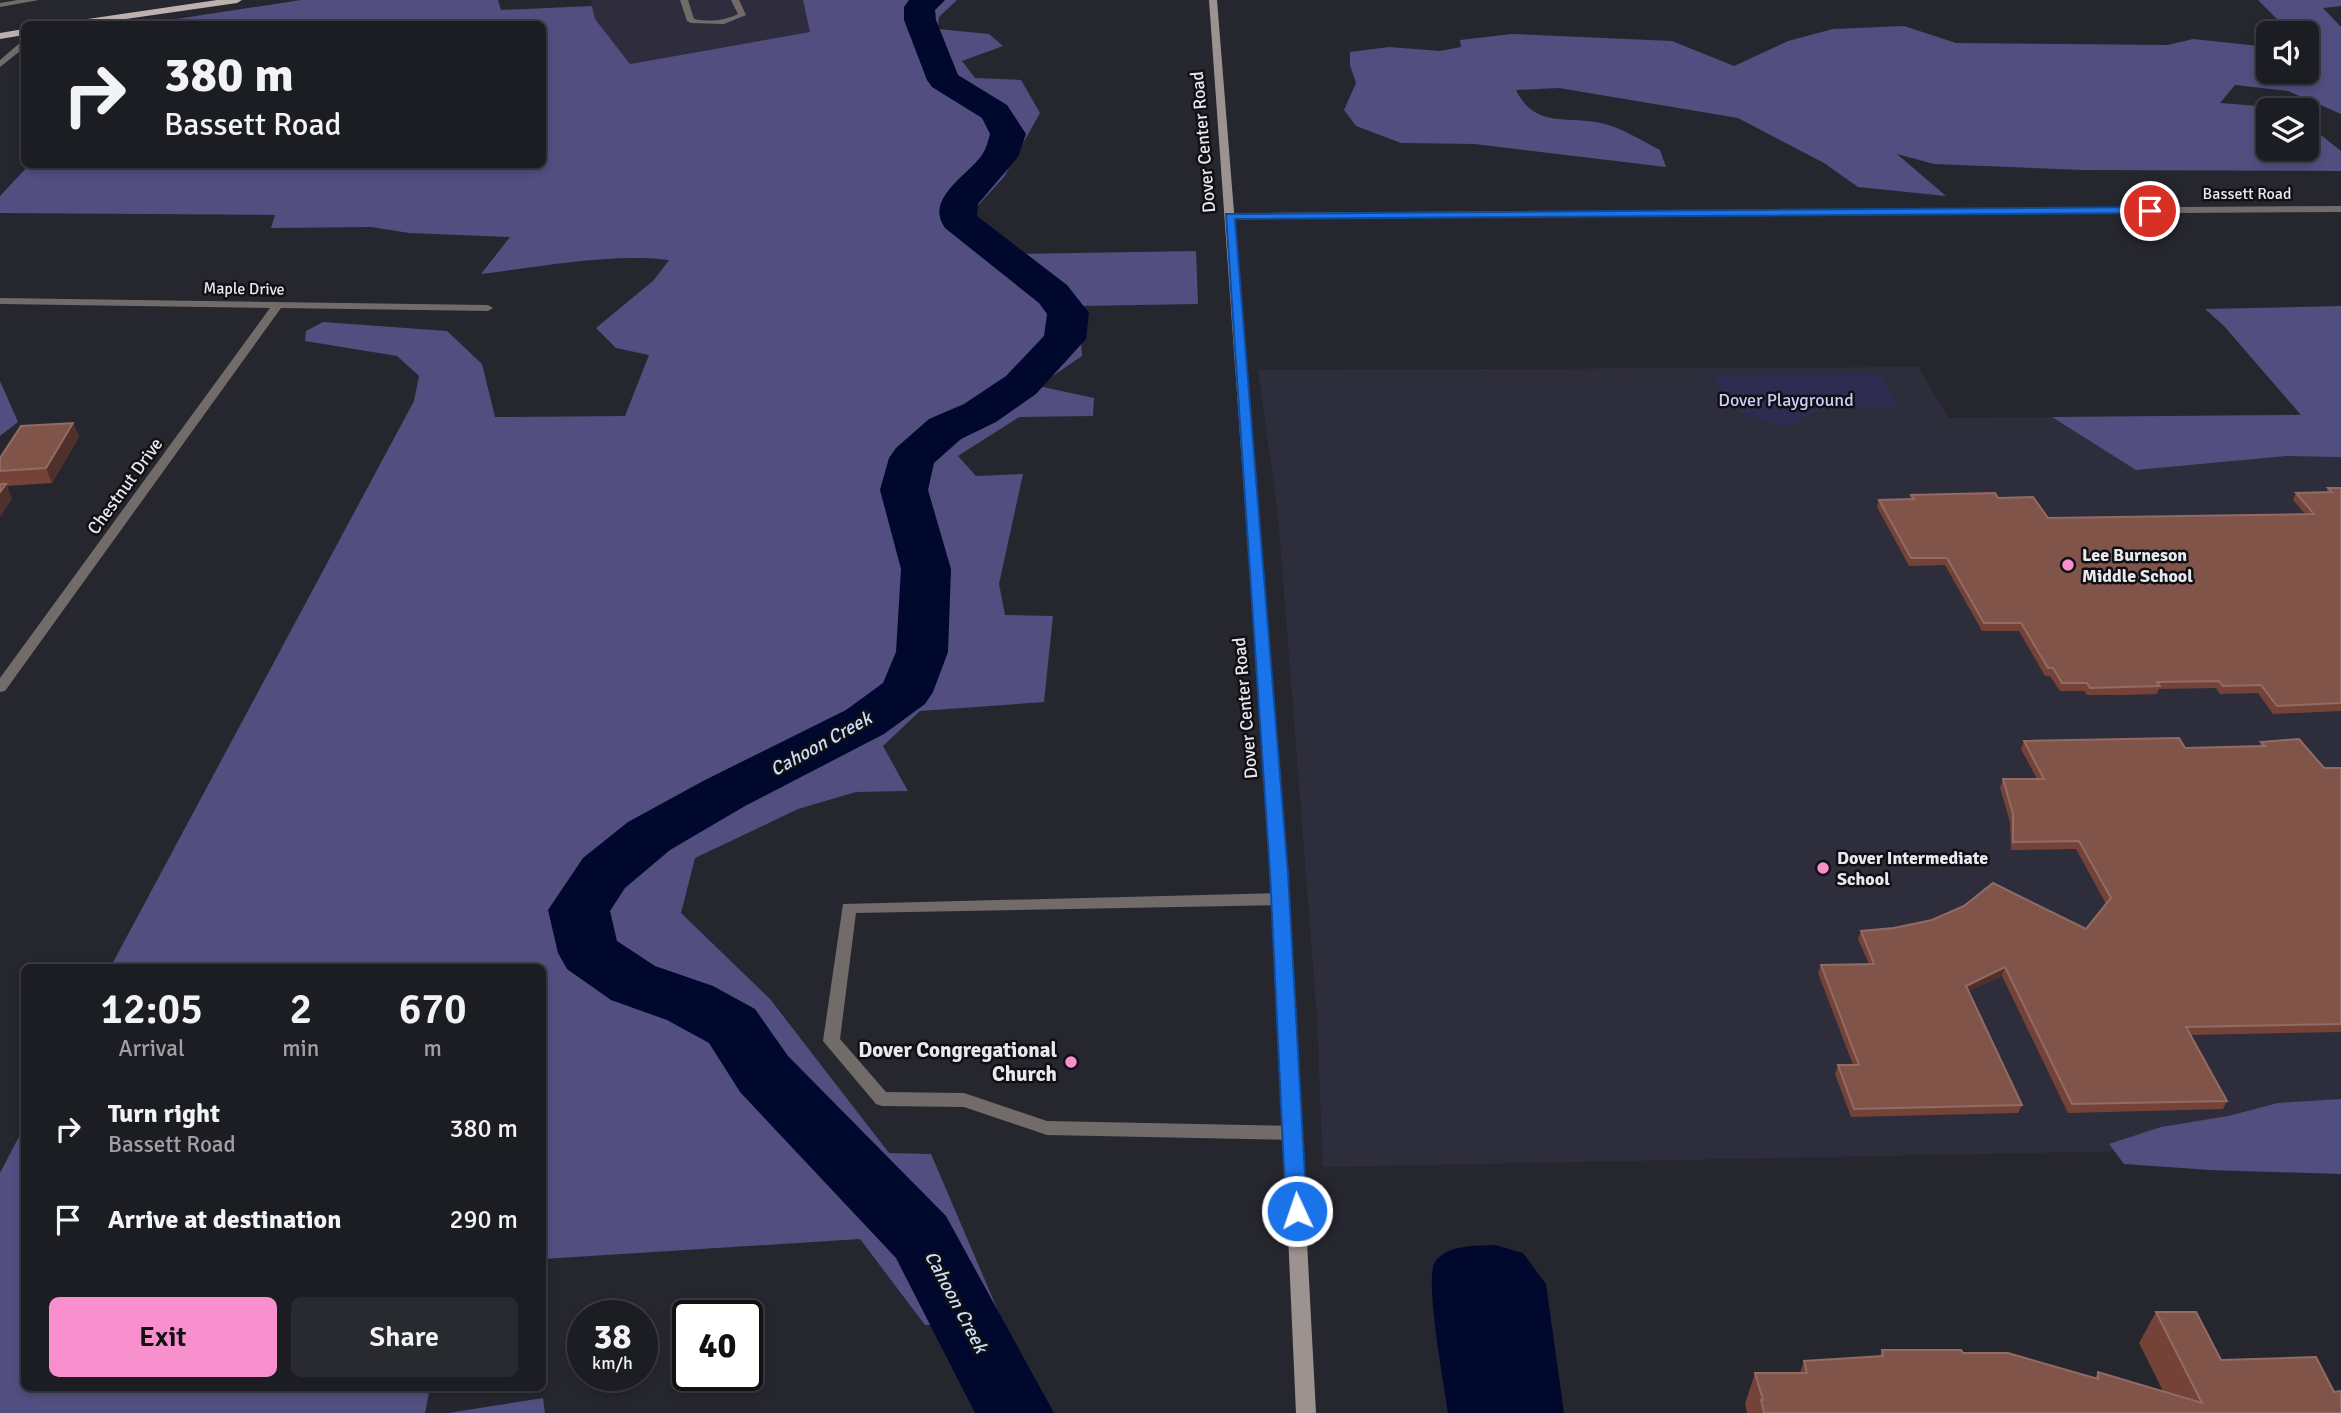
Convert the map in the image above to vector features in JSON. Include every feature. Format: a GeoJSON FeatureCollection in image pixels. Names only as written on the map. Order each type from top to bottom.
{"type":"FeatureCollection","features":[{"type":"Feature","properties":{"kind":"main road"},"geometry":{"type":"LineString","coordinates":[[94,21],[237,0]]}},
{"type":"Feature","properties":{"kind":"main road"},"geometry":{"type":"LineString","coordinates":[[0,36],[21,32]]}},
{"type":"Feature","properties":{"kind":"street"},"geometry":{"type":"LineString","coordinates":[[0,5],[35,0]]}},
{"type":"Feature","properties":{"kind":"street"},"geometry":{"type":"LineString","coordinates":[[684,0],[691,21],[701,23],[733,20],[742,15],[736,0]]}},
{"type":"Feature","properties":{"kind":"street","name":"Dover Center Road"},"geometry":{"type":"LineString","coordinates":[[1213,0],[1281,899],[1306,1413]]}},
{"type":"Feature","properties":{"kind":"street"},"geometry":{"type":"LineString","coordinates":[[0,64],[21,46]]}},
{"type":"Feature","properties":{"kind":"street","name":"Bassett Road"},"geometry":{"type":"LineString","coordinates":[[1230,216],[2341,209]]}},
{"type":"Feature","properties":{"kind":"street","name":"Maple Drive"},"geometry":{"type":"LineString","coordinates":[[0,301],[488,308]]}},
{"type":"Feature","properties":{"kind":"street","name":"Chestnut Drive"},"geometry":{"type":"LineString","coordinates":[[0,688],[278,305]]}},
{"type":"Feature","properties":{"kind":"street"},"geometry":{"type":"LineString","coordinates":[[1281,899],[849,908],[831,1041],[882,1099],[964,1100],[1047,1128],[1294,1133]]}},
{"type":"Feature","properties":{"kind":"shaded area"},"geometry":{"type":"Polygon","coordinates":[[[301,0],[498,0],[501,10],[592,6],[595,19],[630,64],[810,32],[803,0],[957,0],[939,17],[938,29],[989,34],[1003,46],[962,61],[975,78],[1021,80],[1040,113],[1004,177],[972,212],[1011,254],[1196,251],[1198,304],[1079,306],[1082,356],[1038,386],[1094,398],[1093,416],[1019,417],[958,456],[976,476],[1023,474],[999,584],[1005,615],[1053,616],[1044,702],[920,711],[883,746],[908,791],[856,792],[798,809],[695,858],[681,913],[770,999],[889,1153],[931,1154],[1002,1320],[925,1325],[860,1239],[546,1259],[546,964],[112,964],[414,401],[419,376],[397,356],[305,341],[306,331],[323,322],[447,331],[482,364],[495,417],[625,416],[649,355],[616,348],[596,328],[654,280],[669,260],[622,258],[481,274],[510,237],[409,233],[371,227],[271,228],[275,215],[0,213],[0,196],[26,168],[546,168],[546,21],[163,21],[301,0]]]}},
{"type":"Feature","properties":{"kind":"shaded area"},"geometry":{"type":"Polygon","coordinates":[[[591,0],[803,0],[811,32],[630,64],[594,18],[591,0]]]}},
{"type":"Feature","properties":{"kind":"shaded area"},"geometry":{"type":"Polygon","coordinates":[[[2258,0],[2341,0],[2341,6],[2323,8],[2341,27],[2341,114],[2319,104],[2319,98],[2304,98],[2288,91],[2235,85],[2220,103],[2256,106],[2256,161],[2319,161],[2319,134],[2341,151],[2341,171],[2082,170],[1934,164],[1897,154],[1946,196],[1858,187],[1824,163],[1738,118],[1559,88],[1516,90],[1524,102],[1542,115],[1601,123],[1631,135],[1660,150],[1666,167],[1475,144],[1401,143],[1356,126],[1344,110],[1356,83],[1350,65],[1350,52],[1389,47],[1440,51],[1461,47],[1460,40],[1512,34],[1672,41],[1734,66],[1788,41],[1833,29],[1904,26],[1956,43],[2168,45],[2193,39],[2256,46],[2256,84],[2319,84],[2319,21],[2279,21],[2258,0]]]}},
{"type":"Feature","properties":{"kind":"shaded area"},"geometry":{"type":"Polygon","coordinates":[[[2341,306],[2341,457],[2286,456],[2136,470],[2052,417],[2301,415],[2224,326],[2205,309],[2341,306]]]}},
{"type":"Feature","properties":{"kind":"shaded area","name":"Dover Intermediate School"},"geometry":{"type":"Polygon","coordinates":[[[1918,367],[1949,418],[2341,414],[2341,1147],[1323,1167],[1317,1017],[1278,515],[1258,370],[1918,367]]]}},
{"type":"Feature","properties":{"kind":"shaded area"},"geometry":{"type":"Polygon","coordinates":[[[0,381],[18,422],[0,436],[0,381]]]}},
{"type":"Feature","properties":{"kind":"shaded area"},"geometry":{"type":"Polygon","coordinates":[[[2341,1099],[2341,1174],[2124,1164],[2109,1144],[2161,1127],[2228,1116],[2278,1103],[2341,1099]]]}},
{"type":"Feature","properties":{"kind":"shaded area"},"geometry":{"type":"Polygon","coordinates":[[[21,1133],[21,1391],[429,1391],[425,1413],[0,1413],[0,1173],[21,1133]]]}},
{"type":"Feature","properties":{"kind":"shaded area"},"geometry":{"type":"Polygon","coordinates":[[[543,1398],[545,1413],[448,1413],[543,1398]]]}},
{"type":"Feature","properties":{"kind":"green space","name":"Dover Playground"},"geometry":{"type":"Polygon","coordinates":[[[1880,374],[1897,405],[1892,408],[1825,409],[1802,419],[1793,428],[1745,413],[1728,399],[1712,375],[1880,374]]]}},
{"type":"Feature","properties":{"kind":"water"},"geometry":{"type":"Polygon","coordinates":[[[1495,1245],[1523,1253],[1546,1284],[1564,1413],[1448,1413],[1433,1310],[1432,1272],[1440,1256],[1454,1249],[1495,1245]]]}},
{"type":"Feature","properties":{"kind":"building"},"geometry":{"type":"Polygon","coordinates":[[[73,423],[46,468],[0,471],[0,458],[21,426],[73,423]]]}},
{"type":"Feature","properties":{"kind":"building"},"geometry":{"type":"Polygon","coordinates":[[[2328,488],[2341,488],[2341,703],[2277,706],[2261,685],[2223,686],[2219,681],[2157,682],[2160,686],[2090,688],[2087,683],[2062,683],[2053,668],[2048,668],[2021,623],[1984,623],[1947,558],[1911,558],[1879,500],[1914,499],[1911,495],[1995,493],[1998,498],[2033,497],[2048,518],[2314,514],[2296,493],[2332,492],[2328,488]]]}},
{"type":"Feature","properties":{"kind":"building"},"geometry":{"type":"Polygon","coordinates":[[[2179,738],[2185,748],[2265,746],[2261,742],[2299,739],[2324,768],[2341,768],[2341,1024],[2186,1027],[2227,1101],[2072,1104],[2005,967],[1966,986],[2022,1105],[1854,1109],[1838,1065],[1859,1065],[1821,965],[1874,964],[1861,931],[1932,920],[1964,906],[1993,883],[2086,929],[2111,898],[2079,841],[2013,842],[2013,814],[2003,779],[2044,779],[2024,741],[2179,738]]]}},
{"type":"Feature","properties":{"kind":"building"},"geometry":{"type":"Polygon","coordinates":[[[2156,1312],[2196,1312],[2221,1360],[2316,1357],[2334,1392],[2341,1391],[2341,1413],[1764,1413],[1755,1373],[1807,1373],[1804,1361],[1883,1356],[1882,1350],[2008,1353],[2098,1379],[2098,1372],[2202,1403],[2156,1312]]]}},
{"type":"Feature","properties":{"kind":"waterway","name":"Cahoon Creek"},"geometry":{"type":"LineString","coordinates":[[930,0],[919,7],[920,20],[944,80],[995,112],[1008,134],[1000,157],[959,202],[958,220],[1053,294],[1068,313],[1065,339],[1021,385],[980,413],[945,429],[912,458],[904,490],[926,569],[922,652],[906,692],[865,722],[725,793],[649,836],[604,873],[579,910],[589,953],[633,983],[690,1003],[732,1026],[764,1074],[921,1237],[1015,1413]]}},
{"type":"Feature","properties":{"kind":"place","name":"Lee Burneson Middle School"},"geometry":{"type":"Point","coordinates":[2068,565]}},
{"type":"Feature","properties":{"kind":"place","name":"Dover Intermediate School"},"geometry":{"type":"Point","coordinates":[1823,868]}},
{"type":"Feature","properties":{"kind":"place","name":"Dover Congregational Church"},"geometry":{"type":"Point","coordinates":[1071,1062]}},
{"type":"Feature","properties":{"kind":"route"},"geometry":{"type":"LineString","coordinates":[[1297,1211],[1279,873],[1230,216],[2150,211]]}}]}
